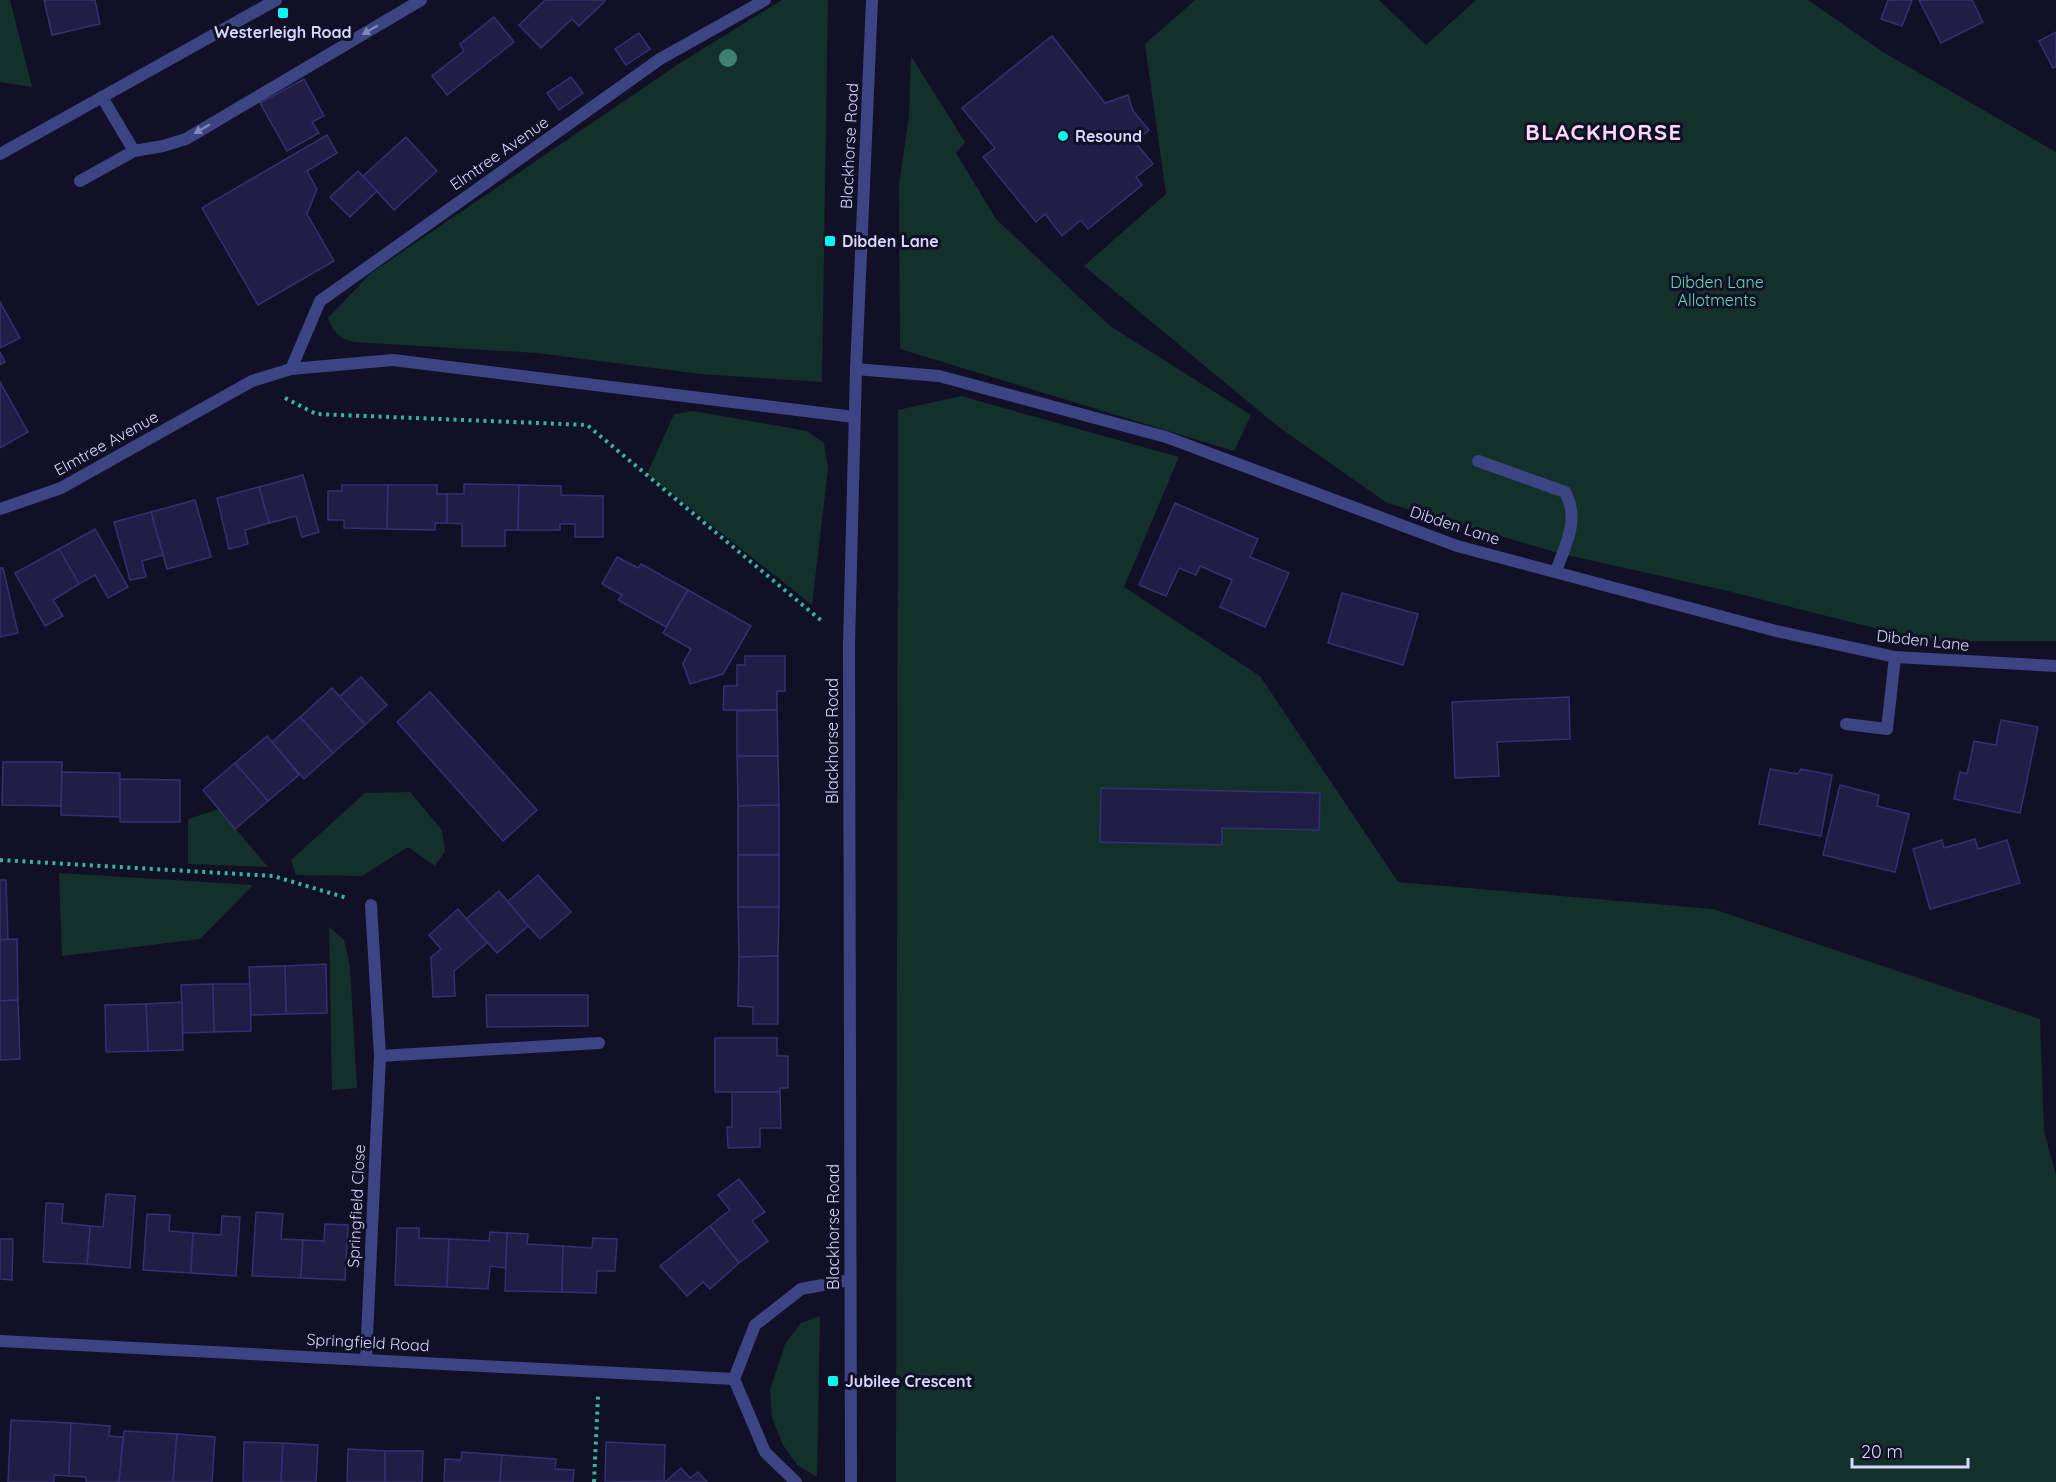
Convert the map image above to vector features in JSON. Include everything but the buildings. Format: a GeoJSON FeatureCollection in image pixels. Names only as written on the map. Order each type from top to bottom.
{"type":"FeatureCollection","features":[{"type":"Feature","properties":{"kind":"street"},"geometry":{"type":"LineString","coordinates":[[0,154],[276,0]]}},
{"type":"Feature","properties":{"kind":"street"},"geometry":{"type":"LineString","coordinates":[[80,181],[134,151],[186,139],[421,0]]}},
{"type":"Feature","properties":{"kind":"street","name":"Elmtree Avenue"},"geometry":{"type":"LineString","coordinates":[[291,369],[320,301],[660,59],[765,0]]}},
{"type":"Feature","properties":{"kind":"street","name":"Blackhorse Road"},"geometry":{"type":"LineString","coordinates":[[851,1482],[849,644],[854,417],[872,0]]}},
{"type":"Feature","properties":{"kind":"street"},"geometry":{"type":"LineString","coordinates":[[102,97],[134,151]]}},
{"type":"Feature","properties":{"kind":"street","name":"Elmtree Avenue"},"geometry":{"type":"LineString","coordinates":[[0,509],[61,488],[252,381],[291,369],[393,360],[854,417]]}},
{"type":"Feature","properties":{"kind":"street","name":"Dibden Lane"},"geometry":{"type":"LineString","coordinates":[[856,369],[939,376],[1166,437],[1457,546],[1776,630],[1895,657],[2056,666]]}},
{"type":"Feature","properties":{"kind":"street"},"geometry":{"type":"LineString","coordinates":[[1479,461],[1565,492],[1573,507],[1572,521],[1556,571]]}},
{"type":"Feature","properties":{"kind":"street"},"geometry":{"type":"LineString","coordinates":[[1846,724],[1887,729],[1895,657]]}},
{"type":"Feature","properties":{"kind":"street","name":"Springfield Close"},"geometry":{"type":"LineString","coordinates":[[366,1358],[380,1056],[371,905]]}},
{"type":"Feature","properties":{"kind":"street"},"geometry":{"type":"LineString","coordinates":[[380,1056],[599,1043]]}},
{"type":"Feature","properties":{"kind":"street"},"geometry":{"type":"LineString","coordinates":[[796,1482],[765,1452],[734,1379],[755,1325],[801,1289],[850,1280]]}},
{"type":"Feature","properties":{"kind":"street","name":"Springfield Road"},"geometry":{"type":"LineString","coordinates":[[0,1341],[366,1358],[734,1379]]}},
{"type":"Feature","properties":{"kind":"path"},"geometry":{"type":"LineString","coordinates":[[252,381],[316,414],[587,425],[849,644]]}},
{"type":"Feature","properties":{"kind":"path"},"geometry":{"type":"LineString","coordinates":[[0,860],[273,876],[371,905]]}},
{"type":"Feature","properties":{"kind":"path"},"geometry":{"type":"LineString","coordinates":[[594,1482],[599,1373]]}},
{"type":"Feature","properties":{"kind":"green space"},"geometry":{"type":"Polygon","coordinates":[[[0,0],[10,0],[32,87],[0,82],[0,0]]]}},
{"type":"Feature","properties":{"kind":"green space"},"geometry":{"type":"Polygon","coordinates":[[[782,0],[828,0],[822,382],[700,374],[537,353],[354,342],[340,337],[335,331],[328,318],[371,273],[680,63],[782,0]]]}},
{"type":"Feature","properties":{"kind":"green space","name":"Dibden Lane Allotments"},"geometry":{"type":"Polygon","coordinates":[[[1195,0],[1379,0],[1426,45],[1476,0],[1808,0],[1883,52],[2056,152],[2056,641],[1926,641],[1728,591],[1562,554],[1387,503],[1280,428],[1084,266],[1166,194],[1145,44],[1195,0]]]}},
{"type":"Feature","properties":{"kind":"green space"},"geometry":{"type":"Polygon","coordinates":[[[911,56],[965,142],[956,153],[996,219],[1110,326],[1251,415],[1234,451],[900,349],[899,184],[909,116],[911,56]]]}},
{"type":"Feature","properties":{"kind":"green space"},"geometry":{"type":"Polygon","coordinates":[[[961,396],[1179,457],[1124,587],[1260,676],[1398,882],[1713,909],[2040,1019],[2044,1131],[2056,1175],[2056,1482],[896,1482],[898,410],[961,396]]]}},
{"type":"Feature","properties":{"kind":"green space"},"geometry":{"type":"Polygon","coordinates":[[[693,411],[807,431],[824,443],[828,469],[812,605],[647,474],[674,414],[693,411]]]}},
{"type":"Feature","properties":{"kind":"green space"},"geometry":{"type":"Polygon","coordinates":[[[410,792],[442,830],[445,851],[435,866],[408,847],[362,876],[296,875],[291,860],[365,793],[410,792]]]}},
{"type":"Feature","properties":{"kind":"green space"},"geometry":{"type":"Polygon","coordinates":[[[219,809],[268,867],[188,864],[188,819],[219,809]]]}},
{"type":"Feature","properties":{"kind":"green space"},"geometry":{"type":"Polygon","coordinates":[[[59,873],[253,885],[200,939],[62,956],[59,873]]]}},
{"type":"Feature","properties":{"kind":"green space"},"geometry":{"type":"Polygon","coordinates":[[[329,927],[344,940],[350,966],[357,1088],[332,1090],[329,927]]]}},
{"type":"Feature","properties":{"kind":"green space"},"geometry":{"type":"Polygon","coordinates":[[[820,1316],[817,1477],[797,1465],[783,1445],[772,1418],[770,1390],[785,1344],[801,1323],[820,1316]]]}},
{"type":"Feature","properties":{"kind":"place","name":"Westerleigh Road"},"geometry":{"type":"Point","coordinates":[283,13]}},
{"type":"Feature","properties":{"kind":"place","name":"Resound"},"geometry":{"type":"Point","coordinates":[1063,136]}},
{"type":"Feature","properties":{"kind":"place","name":"Dibden Lane"},"geometry":{"type":"Point","coordinates":[830,241]}},
{"type":"Feature","properties":{"kind":"place","name":"Jubilee Crescent"},"geometry":{"type":"Point","coordinates":[833,1381]}},
{"type":"Feature","properties":{"kind":"district","name":"BLACKHORSE"},"geometry":{"type":"Point","coordinates":[1604,132]}}]}
